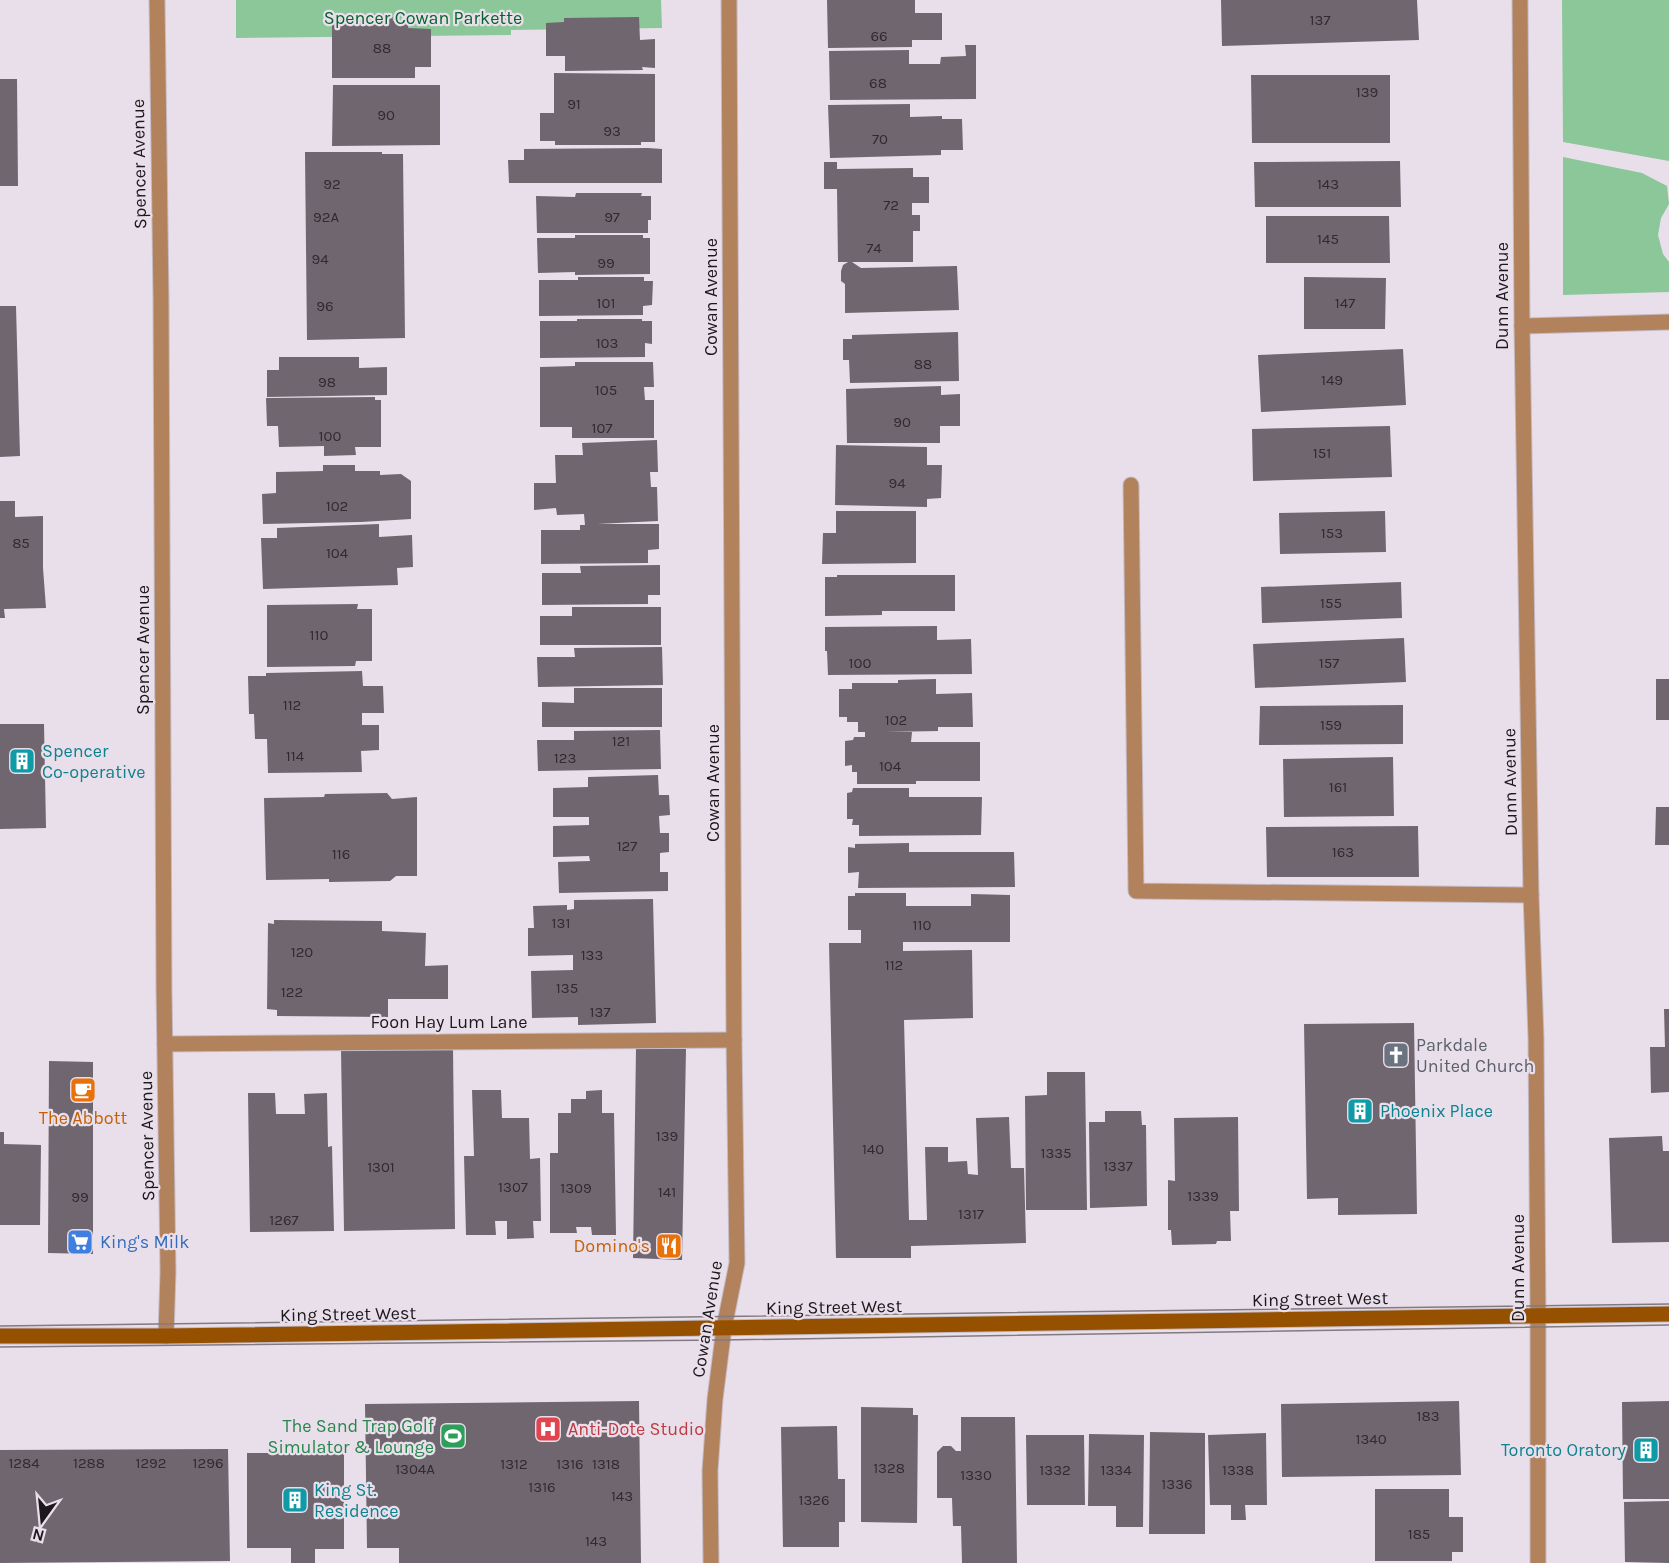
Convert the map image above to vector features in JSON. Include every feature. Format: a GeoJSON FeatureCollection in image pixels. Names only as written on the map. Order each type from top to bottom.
{"type":"FeatureCollection","features":[{"type":"Feature","properties":{"kind":"main road","name":"King Street West"},"geometry":{"type":"LineString","coordinates":[[0,1336],[166,1336],[1669,1314]]}},
{"type":"Feature","properties":{"kind":"street","name":"Spencer Avenue"},"geometry":{"type":"LineString","coordinates":[[157,0],[168,1271],[166,1336]]}},
{"type":"Feature","properties":{"kind":"street","name":"Cowan Avenue"},"geometry":{"type":"LineString","coordinates":[[711,1563],[710,1471],[715,1399],[724,1328],[737,1263],[729,0]]}},
{"type":"Feature","properties":{"kind":"street","name":"Dunn Avenue"},"geometry":{"type":"LineString","coordinates":[[1520,0],[1522,326],[1531,895],[1536,1038],[1538,1563]]}},
{"type":"Feature","properties":{"kind":"street"},"geometry":{"type":"LineString","coordinates":[[1522,326],[1669,322]]}},
{"type":"Feature","properties":{"kind":"street"},"geometry":{"type":"LineString","coordinates":[[1131,485],[1136,891],[1531,895]]}},
{"type":"Feature","properties":{"kind":"street","name":"Foon Hay Lum Lane"},"geometry":{"type":"LineString","coordinates":[[165,1044],[734,1040]]}},
{"type":"Feature","properties":{"kind":"green space","name":"Spencer Cowan Parkette"},"geometry":{"type":"Polygon","coordinates":[[[236,0],[661,0],[662,28],[511,30],[511,35],[236,38],[236,0]]]}},
{"type":"Feature","properties":{"kind":"green space"},"geometry":{"type":"Polygon","coordinates":[[[1562,0],[1669,0],[1669,161],[1563,142],[1562,0]]]}},
{"type":"Feature","properties":{"kind":"green space"},"geometry":{"type":"Polygon","coordinates":[[[1563,157],[1642,173],[1667,186],[1669,204],[1661,218],[1658,235],[1663,254],[1669,262],[1669,292],[1563,295],[1563,157]]]}},
{"type":"Feature","properties":{"kind":"building"},"geometry":{"type":"Polygon","coordinates":[[[827,0],[915,0],[915,13],[942,13],[942,40],[912,40],[912,47],[828,48],[827,0]]]}},
{"type":"Feature","properties":{"kind":"building"},"geometry":{"type":"Polygon","coordinates":[[[1221,0],[1417,0],[1419,40],[1222,46],[1221,0]]]}},
{"type":"Feature","properties":{"kind":"building"},"geometry":{"type":"Polygon","coordinates":[[[369,14],[392,14],[393,21],[408,21],[408,28],[431,29],[431,67],[415,67],[415,78],[332,78],[332,20],[369,20],[369,14]]]}},
{"type":"Feature","properties":{"kind":"building"},"geometry":{"type":"Polygon","coordinates":[[[639,17],[640,40],[655,39],[655,68],[565,71],[565,56],[546,56],[546,23],[564,22],[564,18],[639,17]]]}},
{"type":"Feature","properties":{"kind":"building"},"geometry":{"type":"Polygon","coordinates":[[[965,45],[976,45],[976,99],[830,100],[829,51],[909,50],[909,64],[940,64],[941,57],[966,56],[965,45]]]}},
{"type":"Feature","properties":{"kind":"building"},"geometry":{"type":"Polygon","coordinates":[[[554,73],[655,74],[655,142],[641,142],[641,145],[555,145],[555,141],[540,141],[540,113],[554,113],[554,73]]]}},
{"type":"Feature","properties":{"kind":"building"},"geometry":{"type":"Polygon","coordinates":[[[1251,75],[1390,75],[1390,143],[1252,143],[1251,75]]]}},
{"type":"Feature","properties":{"kind":"building"},"geometry":{"type":"Polygon","coordinates":[[[0,79],[17,79],[18,186],[0,186],[0,79]]]}},
{"type":"Feature","properties":{"kind":"building"},"geometry":{"type":"Polygon","coordinates":[[[333,85],[440,85],[440,145],[332,146],[333,85]]]}},
{"type":"Feature","properties":{"kind":"building"},"geometry":{"type":"Polygon","coordinates":[[[910,104],[910,117],[942,116],[942,119],[962,119],[963,150],[941,150],[941,155],[830,158],[828,105],[910,104]]]}},
{"type":"Feature","properties":{"kind":"building"},"geometry":{"type":"Polygon","coordinates":[[[524,149],[662,149],[662,183],[509,183],[508,160],[524,160],[524,149]]]}},
{"type":"Feature","properties":{"kind":"building"},"geometry":{"type":"Polygon","coordinates":[[[305,152],[403,154],[405,338],[307,340],[305,152]]]}},
{"type":"Feature","properties":{"kind":"building"},"geometry":{"type":"Polygon","coordinates":[[[1400,161],[1401,207],[1255,207],[1254,162],[1400,161]]]}},
{"type":"Feature","properties":{"kind":"building"},"geometry":{"type":"Polygon","coordinates":[[[824,162],[837,162],[837,169],[913,168],[913,177],[929,177],[929,203],[912,203],[912,215],[920,215],[920,231],[913,231],[913,262],[852,262],[861,268],[957,266],[959,310],[845,313],[845,284],[841,281],[841,271],[843,265],[848,262],[838,262],[837,189],[824,189],[824,162]]]}},
{"type":"Feature","properties":{"kind":"building"},"geometry":{"type":"Polygon","coordinates":[[[576,193],[642,193],[641,196],[651,196],[651,220],[648,220],[648,233],[537,233],[536,196],[575,197],[576,193]]]}},
{"type":"Feature","properties":{"kind":"building"},"geometry":{"type":"Polygon","coordinates":[[[1266,216],[1389,216],[1390,263],[1266,263],[1266,216]]]}},
{"type":"Feature","properties":{"kind":"building"},"geometry":{"type":"Polygon","coordinates":[[[575,235],[643,235],[643,238],[650,238],[650,274],[538,273],[537,238],[575,238],[575,235]]]}},
{"type":"Feature","properties":{"kind":"building"},"geometry":{"type":"Polygon","coordinates":[[[578,277],[644,277],[644,281],[653,281],[652,305],[643,306],[643,315],[539,316],[539,280],[578,280],[578,277]]]}},
{"type":"Feature","properties":{"kind":"building"},"geometry":{"type":"Polygon","coordinates":[[[1304,277],[1386,278],[1385,329],[1304,329],[1304,277]]]}},
{"type":"Feature","properties":{"kind":"building"},"geometry":{"type":"Polygon","coordinates":[[[0,306],[16,306],[20,456],[0,457],[0,306]]]}},
{"type":"Feature","properties":{"kind":"building"},"geometry":{"type":"Polygon","coordinates":[[[577,319],[652,321],[652,344],[645,343],[645,357],[540,358],[540,321],[577,321],[577,319]]]}},
{"type":"Feature","properties":{"kind":"building"},"geometry":{"type":"Polygon","coordinates":[[[958,332],[959,381],[850,383],[849,360],[843,360],[843,339],[852,339],[852,335],[958,332]]]}},
{"type":"Feature","properties":{"kind":"building"},"geometry":{"type":"Polygon","coordinates":[[[1403,349],[1406,405],[1261,412],[1258,355],[1403,349]]]}},
{"type":"Feature","properties":{"kind":"building"},"geometry":{"type":"Polygon","coordinates":[[[279,357],[359,357],[359,368],[387,367],[387,395],[267,397],[267,370],[279,370],[279,357]]]}},
{"type":"Feature","properties":{"kind":"building"},"geometry":{"type":"Polygon","coordinates":[[[575,362],[653,362],[654,387],[644,387],[645,400],[654,400],[654,438],[572,438],[572,427],[540,427],[540,367],[575,366],[575,362]]]}},
{"type":"Feature","properties":{"kind":"building"},"geometry":{"type":"Polygon","coordinates":[[[941,386],[941,395],[960,394],[960,426],[940,426],[940,443],[847,443],[846,389],[941,386]]]}},
{"type":"Feature","properties":{"kind":"building"},"geometry":{"type":"Polygon","coordinates":[[[375,397],[375,400],[381,400],[381,447],[355,447],[356,455],[324,456],[324,446],[279,447],[278,426],[267,426],[266,398],[375,397]]]}},
{"type":"Feature","properties":{"kind":"building"},"geometry":{"type":"Polygon","coordinates":[[[1390,426],[1392,477],[1253,481],[1252,429],[1390,426]]]}},
{"type":"Feature","properties":{"kind":"building"},"geometry":{"type":"Polygon","coordinates":[[[657,440],[658,472],[650,472],[651,487],[657,487],[658,521],[597,524],[659,524],[659,549],[648,550],[648,563],[541,564],[541,530],[580,530],[580,525],[585,525],[584,514],[557,515],[556,508],[534,510],[534,483],[556,483],[555,455],[583,455],[582,443],[657,440]]]}},
{"type":"Feature","properties":{"kind":"building"},"geometry":{"type":"Polygon","coordinates":[[[836,445],[927,447],[927,465],[942,465],[941,498],[927,499],[927,507],[835,505],[836,445]]]}},
{"type":"Feature","properties":{"kind":"building"},"geometry":{"type":"Polygon","coordinates":[[[323,465],[355,465],[355,471],[380,471],[380,475],[401,474],[411,481],[411,519],[263,524],[262,494],[276,493],[276,472],[323,471],[323,465]]]}},
{"type":"Feature","properties":{"kind":"building"},"geometry":{"type":"Polygon","coordinates":[[[0,501],[15,501],[15,517],[43,516],[46,608],[4,609],[5,618],[0,618],[0,501]]]}},
{"type":"Feature","properties":{"kind":"building"},"geometry":{"type":"Polygon","coordinates":[[[836,511],[916,511],[916,563],[822,564],[823,533],[836,533],[836,511]]]}},
{"type":"Feature","properties":{"kind":"building"},"geometry":{"type":"Polygon","coordinates":[[[1385,511],[1386,552],[1280,554],[1279,513],[1385,511]]]}},
{"type":"Feature","properties":{"kind":"building"},"geometry":{"type":"Polygon","coordinates":[[[379,524],[379,537],[412,535],[413,567],[397,568],[398,585],[263,589],[261,538],[277,538],[277,528],[379,524]]]}},
{"type":"Feature","properties":{"kind":"building"},"geometry":{"type":"Polygon","coordinates":[[[660,565],[660,595],[648,595],[648,604],[542,605],[542,573],[581,573],[580,566],[660,565]]]}},
{"type":"Feature","properties":{"kind":"building"},"geometry":{"type":"Polygon","coordinates":[[[837,575],[955,575],[955,611],[882,611],[882,615],[825,616],[825,577],[837,577],[837,575]]]}},
{"type":"Feature","properties":{"kind":"building"},"geometry":{"type":"Polygon","coordinates":[[[1401,582],[1402,618],[1262,623],[1261,587],[1401,582]]]}},
{"type":"Feature","properties":{"kind":"building"},"geometry":{"type":"Polygon","coordinates":[[[358,604],[357,609],[372,609],[372,661],[356,661],[355,666],[267,667],[267,605],[358,604]]]}},
{"type":"Feature","properties":{"kind":"building"},"geometry":{"type":"Polygon","coordinates":[[[572,607],[661,607],[661,645],[540,645],[540,616],[572,616],[572,607]]]}},
{"type":"Feature","properties":{"kind":"building"},"geometry":{"type":"Polygon","coordinates":[[[937,626],[937,640],[971,639],[972,674],[828,675],[825,627],[937,626]]]}},
{"type":"Feature","properties":{"kind":"building"},"geometry":{"type":"Polygon","coordinates":[[[1404,638],[1406,682],[1255,688],[1253,644],[1404,638]]]}},
{"type":"Feature","properties":{"kind":"building"},"geometry":{"type":"Polygon","coordinates":[[[662,647],[663,685],[538,687],[537,657],[575,657],[574,648],[662,647]]]}},
{"type":"Feature","properties":{"kind":"building"},"geometry":{"type":"Polygon","coordinates":[[[362,671],[363,686],[383,686],[384,713],[362,713],[362,725],[379,725],[379,750],[361,751],[362,772],[268,773],[267,739],[255,739],[254,714],[249,714],[248,676],[266,676],[266,673],[362,671]]]}},
{"type":"Feature","properties":{"kind":"building"},"geometry":{"type":"Polygon","coordinates":[[[936,679],[936,694],[972,693],[973,727],[938,727],[938,731],[885,732],[912,732],[911,742],[980,742],[980,781],[857,784],[857,772],[852,772],[852,765],[845,766],[845,741],[853,740],[854,737],[865,737],[865,732],[858,732],[858,722],[847,722],[847,717],[839,717],[839,689],[852,689],[852,683],[898,683],[898,680],[936,679]]]}},
{"type":"Feature","properties":{"kind":"building"},"geometry":{"type":"Polygon","coordinates":[[[1656,679],[1669,679],[1669,720],[1656,720],[1656,679]]]}},
{"type":"Feature","properties":{"kind":"building"},"geometry":{"type":"Polygon","coordinates":[[[574,688],[662,688],[662,727],[542,727],[542,702],[574,703],[574,688]]]}},
{"type":"Feature","properties":{"kind":"building"},"geometry":{"type":"Polygon","coordinates":[[[1403,705],[1403,744],[1259,745],[1260,706],[1403,705]]]}},
{"type":"Feature","properties":{"kind":"building","name":"Spencer Co-operative"},"geometry":{"type":"Polygon","coordinates":[[[0,724],[44,724],[46,828],[0,829],[0,724]]]}},
{"type":"Feature","properties":{"kind":"building"},"geometry":{"type":"Polygon","coordinates":[[[660,730],[661,769],[538,771],[537,740],[574,740],[574,731],[660,730]]]}},
{"type":"Feature","properties":{"kind":"building"},"geometry":{"type":"Polygon","coordinates":[[[1393,757],[1394,816],[1284,817],[1283,759],[1393,757]]]}},
{"type":"Feature","properties":{"kind":"building"},"geometry":{"type":"Polygon","coordinates":[[[658,775],[659,795],[669,795],[670,815],[659,816],[660,833],[669,833],[669,852],[660,853],[660,872],[668,872],[668,891],[559,893],[558,862],[590,861],[589,856],[553,857],[553,826],[589,825],[589,817],[553,817],[553,788],[588,787],[588,777],[658,775]]]}},
{"type":"Feature","properties":{"kind":"building"},"geometry":{"type":"Polygon","coordinates":[[[853,788],[909,788],[909,797],[982,797],[981,835],[859,836],[859,825],[852,825],[853,819],[847,819],[847,793],[852,792],[853,788]]]}},
{"type":"Feature","properties":{"kind":"building"},"geometry":{"type":"Polygon","coordinates":[[[387,793],[392,799],[417,797],[417,876],[396,876],[390,881],[266,880],[264,798],[387,793]]]}},
{"type":"Feature","properties":{"kind":"building"},"geometry":{"type":"Polygon","coordinates":[[[1656,807],[1669,807],[1669,845],[1655,845],[1656,807]]]}},
{"type":"Feature","properties":{"kind":"building"},"geometry":{"type":"Polygon","coordinates":[[[1418,826],[1419,877],[1267,877],[1266,827],[1418,826]]]}},
{"type":"Feature","properties":{"kind":"building"},"geometry":{"type":"Polygon","coordinates":[[[909,843],[909,852],[1014,852],[1015,887],[858,888],[859,872],[848,873],[848,847],[855,848],[855,844],[909,843]]]}},
{"type":"Feature","properties":{"kind":"building"},"geometry":{"type":"Polygon","coordinates":[[[855,893],[906,893],[906,906],[971,906],[971,894],[1010,895],[1010,942],[903,942],[903,951],[972,950],[973,1018],[904,1020],[909,1220],[927,1220],[925,1147],[948,1147],[948,1162],[967,1161],[968,1174],[978,1175],[976,1118],[1009,1117],[1011,1168],[1024,1168],[1026,1243],[911,1246],[911,1258],[836,1258],[829,943],[861,943],[861,930],[848,930],[848,896],[855,896],[855,893]]]}},
{"type":"Feature","properties":{"kind":"building"},"geometry":{"type":"Polygon","coordinates":[[[653,899],[656,1023],[578,1025],[578,1017],[532,1018],[531,971],[573,970],[573,955],[528,956],[528,928],[534,928],[533,906],[567,905],[567,910],[574,909],[574,900],[653,899]]]}},
{"type":"Feature","properties":{"kind":"building"},"geometry":{"type":"Polygon","coordinates":[[[274,920],[382,921],[382,931],[426,933],[425,966],[448,965],[448,999],[388,999],[388,1017],[277,1016],[277,1010],[267,1009],[268,923],[274,924],[274,920]]]}},
{"type":"Feature","properties":{"kind":"building"},"geometry":{"type":"Polygon","coordinates":[[[1664,1009],[1669,1009],[1669,1092],[1651,1093],[1650,1047],[1665,1047],[1664,1009]]]}},
{"type":"Feature","properties":{"kind":"building","name":"Phoenix Place"},"geometry":{"type":"Polygon","coordinates":[[[1414,1023],[1417,1214],[1338,1215],[1338,1198],[1307,1199],[1304,1024],[1414,1023]]]}},
{"type":"Feature","properties":{"kind":"building"},"geometry":{"type":"Polygon","coordinates":[[[453,1048],[455,1229],[344,1231],[341,1050],[453,1048]]]}},
{"type":"Feature","properties":{"kind":"building"},"geometry":{"type":"Polygon","coordinates":[[[636,1048],[686,1049],[682,1260],[633,1258],[636,1048]]]}},
{"type":"Feature","properties":{"kind":"building"},"geometry":{"type":"Polygon","coordinates":[[[49,1061],[93,1062],[93,1254],[48,1253],[49,1061]]]}},
{"type":"Feature","properties":{"kind":"building"},"geometry":{"type":"Polygon","coordinates":[[[1047,1072],[1085,1072],[1087,1210],[1026,1210],[1025,1096],[1047,1095],[1047,1072]]]}},
{"type":"Feature","properties":{"kind":"building"},"geometry":{"type":"Polygon","coordinates":[[[472,1090],[501,1090],[502,1118],[529,1118],[530,1159],[540,1158],[541,1221],[533,1221],[534,1238],[507,1239],[507,1221],[495,1221],[496,1235],[466,1235],[464,1156],[474,1156],[472,1090]]]}},
{"type":"Feature","properties":{"kind":"building"},"geometry":{"type":"Polygon","coordinates":[[[602,1090],[602,1113],[614,1113],[616,1235],[592,1235],[591,1227],[576,1227],[577,1233],[550,1233],[550,1153],[558,1153],[558,1113],[571,1113],[571,1099],[586,1099],[586,1091],[602,1090]]]}},
{"type":"Feature","properties":{"kind":"building"},"geometry":{"type":"Polygon","coordinates":[[[248,1093],[275,1093],[276,1114],[305,1114],[304,1094],[327,1093],[328,1147],[332,1146],[334,1231],[250,1232],[248,1093]]]}},
{"type":"Feature","properties":{"kind":"building"},"geometry":{"type":"Polygon","coordinates":[[[1105,1111],[1141,1111],[1142,1125],[1146,1125],[1147,1206],[1090,1208],[1089,1122],[1105,1122],[1105,1111]]]}},
{"type":"Feature","properties":{"kind":"building"},"geometry":{"type":"Polygon","coordinates":[[[1238,1117],[1239,1211],[1230,1211],[1231,1241],[1217,1241],[1216,1244],[1172,1245],[1171,1230],[1168,1230],[1168,1180],[1175,1181],[1174,1118],[1238,1117]]]}},
{"type":"Feature","properties":{"kind":"building"},"geometry":{"type":"Polygon","coordinates":[[[0,1132],[4,1132],[4,1144],[41,1145],[40,1225],[0,1225],[0,1132]]]}},
{"type":"Feature","properties":{"kind":"building"},"geometry":{"type":"Polygon","coordinates":[[[1662,1136],[1663,1151],[1669,1151],[1669,1242],[1612,1243],[1609,1138],[1662,1136]]]}},
{"type":"Feature","properties":{"kind":"building"},"geometry":{"type":"Polygon","coordinates":[[[639,1401],[641,1563],[399,1563],[399,1548],[367,1548],[365,1404],[639,1401]]]}},
{"type":"Feature","properties":{"kind":"building"},"geometry":{"type":"Polygon","coordinates":[[[1459,1401],[1461,1475],[1282,1477],[1281,1404],[1459,1401]]]}},
{"type":"Feature","properties":{"kind":"building","name":"Toronto Oratory"},"geometry":{"type":"Polygon","coordinates":[[[1669,1401],[1669,1499],[1623,1499],[1622,1402],[1669,1401]]]}},
{"type":"Feature","properties":{"kind":"building"},"geometry":{"type":"Polygon","coordinates":[[[861,1407],[913,1408],[913,1415],[918,1415],[917,1523],[861,1522],[861,1407]]]}},
{"type":"Feature","properties":{"kind":"building"},"geometry":{"type":"Polygon","coordinates":[[[961,1417],[1015,1417],[1017,1563],[962,1563],[961,1526],[953,1526],[952,1498],[937,1498],[937,1452],[943,1446],[951,1446],[956,1451],[961,1451],[961,1417]]]}},
{"type":"Feature","properties":{"kind":"building"},"geometry":{"type":"Polygon","coordinates":[[[837,1426],[838,1479],[845,1479],[845,1522],[839,1522],[839,1547],[783,1547],[781,1427],[837,1426]]]}},
{"type":"Feature","properties":{"kind":"building"},"geometry":{"type":"Polygon","coordinates":[[[1150,1432],[1205,1433],[1205,1534],[1149,1534],[1150,1432]]]}},
{"type":"Feature","properties":{"kind":"building"},"geometry":{"type":"Polygon","coordinates":[[[1266,1433],[1267,1505],[1245,1505],[1246,1520],[1231,1520],[1231,1505],[1210,1505],[1208,1435],[1266,1433]]]}},
{"type":"Feature","properties":{"kind":"building"},"geometry":{"type":"Polygon","coordinates":[[[1089,1434],[1144,1435],[1143,1527],[1116,1527],[1116,1506],[1088,1506],[1089,1434]]]}},
{"type":"Feature","properties":{"kind":"building"},"geometry":{"type":"Polygon","coordinates":[[[1026,1435],[1084,1435],[1085,1505],[1027,1505],[1026,1435]]]}},
{"type":"Feature","properties":{"kind":"building"},"geometry":{"type":"Polygon","coordinates":[[[228,1449],[230,1561],[0,1563],[0,1450],[228,1449]]]}},
{"type":"Feature","properties":{"kind":"building","name":"King St. Residence"},"geometry":{"type":"Polygon","coordinates":[[[247,1453],[344,1453],[344,1549],[315,1549],[315,1563],[291,1563],[291,1548],[247,1548],[247,1453]]]}},
{"type":"Feature","properties":{"kind":"building"},"geometry":{"type":"Polygon","coordinates":[[[1375,1489],[1449,1489],[1449,1517],[1463,1517],[1463,1552],[1452,1552],[1452,1561],[1375,1561],[1375,1489]]]}},
{"type":"Feature","properties":{"kind":"building"},"geometry":{"type":"Polygon","coordinates":[[[1669,1501],[1669,1563],[1625,1562],[1624,1502],[1669,1501]]]}},
{"type":"Feature","properties":{"kind":"tram line"},"geometry":{"type":"LineString","coordinates":[[0,1326],[1669,1304]]}},
{"type":"Feature","properties":{"kind":"tram line"},"geometry":{"type":"LineString","coordinates":[[0,1347],[723,1340],[1669,1325]]}},
{"type":"Feature","properties":{"kind":"place","name":"Spencer Co-operative"},"geometry":{"type":"Point","coordinates":[22,761]}},
{"type":"Feature","properties":{"kind":"place","name":"Parkdale United Church"},"geometry":{"type":"Point","coordinates":[1396,1055]}},
{"type":"Feature","properties":{"kind":"place","name":"The Abbott"},"geometry":{"type":"Point","coordinates":[83,1090]}},
{"type":"Feature","properties":{"kind":"place","name":"Phoenix Place"},"geometry":{"type":"Point","coordinates":[1360,1111]}},
{"type":"Feature","properties":{"kind":"place","name":"King's Milk"},"geometry":{"type":"Point","coordinates":[80,1242]}},
{"type":"Feature","properties":{"kind":"place","name":"Domino's"},"geometry":{"type":"Point","coordinates":[669,1246]}},
{"type":"Feature","properties":{"kind":"place","name":"Anti-Dote Studio"},"geometry":{"type":"Point","coordinates":[548,1429]}},
{"type":"Feature","properties":{"kind":"place","name":"The Sand Trap Golf Simulator & Lounge"},"geometry":{"type":"Point","coordinates":[453,1436]}},
{"type":"Feature","properties":{"kind":"place","name":"Toronto Oratory"},"geometry":{"type":"Point","coordinates":[1646,1450]}},
{"type":"Feature","properties":{"kind":"place","name":"King St. Residence"},"geometry":{"type":"Point","coordinates":[295,1500]}}]}
